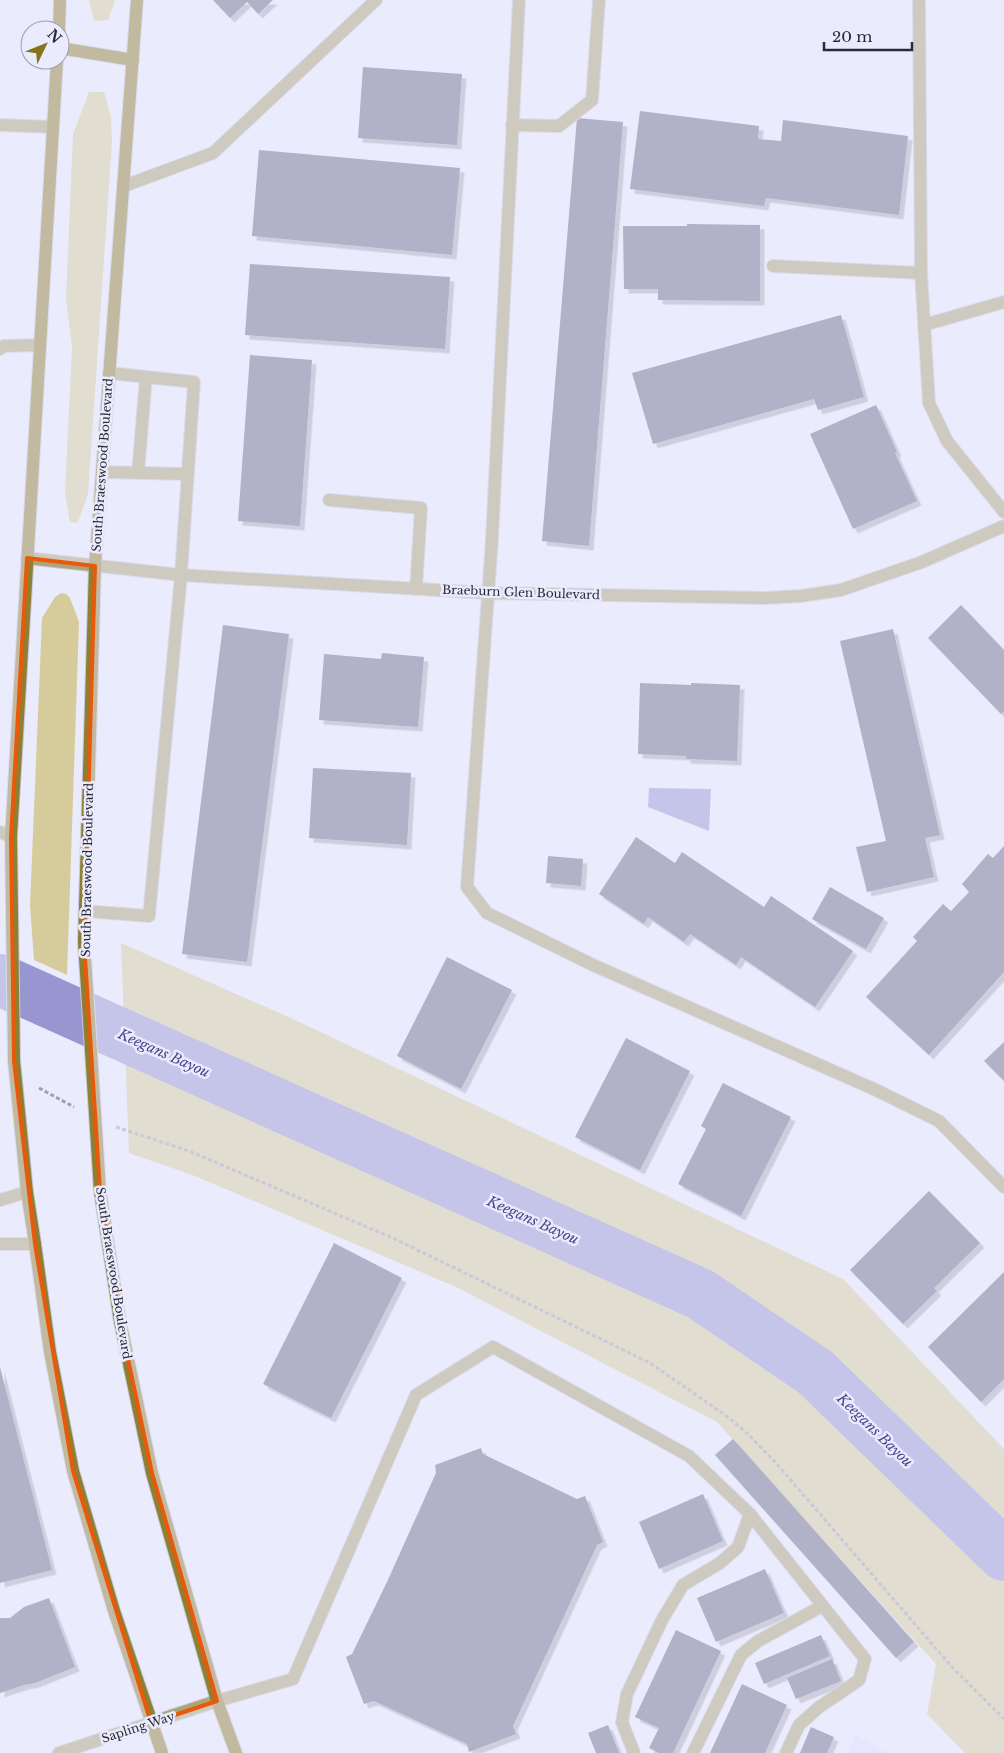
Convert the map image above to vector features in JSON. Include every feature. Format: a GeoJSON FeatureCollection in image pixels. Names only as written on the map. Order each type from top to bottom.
{"type":"FeatureCollection","features":[{"type":"Feature","properties":{"kind":"main road"},"geometry":{"type":"LineString","coordinates":[[59,20],[60,0]]}},
{"type":"Feature","properties":{"kind":"main road","name":"South Braeswood Boulevard"},"geometry":{"type":"LineString","coordinates":[[137,0],[95,566],[84,942],[100,1191],[120,1321],[152,1472],[217,1701],[236,1753]]}},
{"type":"Feature","properties":{"kind":"main road"},"geometry":{"type":"LineString","coordinates":[[70,50],[133,60]]}},
{"type":"Feature","properties":{"kind":"main road"},"geometry":{"type":"LineString","coordinates":[[56,70],[27,558],[5,834],[11,906],[14,1061],[28,1192],[50,1352],[73,1471],[114,1611],[162,1753]]}},
{"type":"Feature","properties":{"kind":"street"},"geometry":{"type":"LineString","coordinates":[[124,186],[213,153],[376,0]]}},
{"type":"Feature","properties":{"kind":"street"},"geometry":{"type":"LineString","coordinates":[[519,0],[493,530],[467,887],[486,913],[593,965],[867,1086],[939,1121],[1004,1187]]}},
{"type":"Feature","properties":{"kind":"street"},"geometry":{"type":"LineString","coordinates":[[512,125],[559,126],[592,100],[599,0]]}},
{"type":"Feature","properties":{"kind":"street"},"geometry":{"type":"LineString","coordinates":[[919,0],[921,273],[929,403],[947,441],[1004,512]]}},
{"type":"Feature","properties":{"kind":"street"},"geometry":{"type":"LineString","coordinates":[[0,125],[53,127]]}},
{"type":"Feature","properties":{"kind":"street"},"geometry":{"type":"LineString","coordinates":[[772,266],[921,273]]}},
{"type":"Feature","properties":{"kind":"street"},"geometry":{"type":"LineString","coordinates":[[924,325],[1004,302]]}},
{"type":"Feature","properties":{"kind":"street"},"geometry":{"type":"LineString","coordinates":[[0,350],[4,346],[40,345]]}},
{"type":"Feature","properties":{"kind":"street"},"geometry":{"type":"LineString","coordinates":[[85,911],[149,916],[181,575],[194,382],[109,373]]}},
{"type":"Feature","properties":{"kind":"street"},"geometry":{"type":"LineString","coordinates":[[138,473],[146,377]]}},
{"type":"Feature","properties":{"kind":"street"},"geometry":{"type":"LineString","coordinates":[[103,472],[187,474]]}},
{"type":"Feature","properties":{"kind":"street"},"geometry":{"type":"LineString","coordinates":[[329,500],[422,508],[416,589]]}},
{"type":"Feature","properties":{"kind":"street","name":"Braeburn Glen Boulevard"},"geometry":{"type":"LineString","coordinates":[[27,558],[181,575],[488,593],[765,598],[801,596],[840,590],[922,562],[1004,526]]}},
{"type":"Feature","properties":{"kind":"street"},"geometry":{"type":"LineString","coordinates":[[0,1200],[28,1192]]}},
{"type":"Feature","properties":{"kind":"street"},"geometry":{"type":"LineString","coordinates":[[0,1244],[35,1244]]}},
{"type":"Feature","properties":{"kind":"street","name":"Sapling Way"},"geometry":{"type":"LineString","coordinates":[[59,1753],[217,1701],[293,1679],[416,1395],[493,1347],[689,1456],[750,1514]]}},
{"type":"Feature","properties":{"kind":"street"},"geometry":{"type":"LineString","coordinates":[[750,1514],[865,1660],[859,1680],[818,1708],[799,1725],[786,1753]]}},
{"type":"Feature","properties":{"kind":"street"},"geometry":{"type":"LineString","coordinates":[[634,1753],[622,1722],[627,1694],[662,1620],[683,1586],[720,1563],[738,1547],[750,1514]]}},
{"type":"Feature","properties":{"kind":"street"},"geometry":{"type":"LineString","coordinates":[[693,1753],[741,1655],[758,1641],[822,1606]]}},
{"type":"Feature","properties":{"kind":"path"},"geometry":{"type":"LineString","coordinates":[[39,1088],[77,1108]]}},
{"type":"Feature","properties":{"kind":"highlighted area"},"geometry":{"type":"Polygon","coordinates":[[[27,558],[95,566],[84,942],[100,1191],[120,1321],[152,1473],[217,1701],[151,1723],[73,1471],[35,1244],[14,1061],[11,837],[27,558]]]}},
{"type":"Feature","properties":{"kind":"shaded area"},"geometry":{"type":"Polygon","coordinates":[[[89,0],[115,0],[108,20],[94,21],[89,0]]]}},
{"type":"Feature","properties":{"kind":"shaded area"},"geometry":{"type":"Polygon","coordinates":[[[89,92],[104,92],[111,117],[112,142],[88,495],[77,523],[70,522],[65,493],[72,348],[66,299],[73,134],[89,92]]]}},
{"type":"Feature","properties":{"kind":"shaded area"},"geometry":{"type":"Polygon","coordinates":[[[61,593],[66,594],[70,598],[79,622],[67,975],[34,960],[30,905],[42,618],[55,597],[61,593]]]}},
{"type":"Feature","properties":{"kind":"shaded area"},"geometry":{"type":"Polygon","coordinates":[[[121,943],[293,1019],[843,1279],[1004,1449],[1004,1753],[965,1753],[927,1714],[936,1664],[717,1422],[456,1287],[195,1176],[129,1153],[121,943]]]}},
{"type":"Feature","properties":{"kind":"shaded area"},"geometry":{"type":"Polygon","coordinates":[[[856,1735],[887,1753],[847,1753],[856,1735]]]}},
{"type":"Feature","properties":{"kind":"water"},"geometry":{"type":"Polygon","coordinates":[[[649,788],[711,789],[709,831],[648,807],[649,788]]]}},
{"type":"Feature","properties":{"kind":"building"},"geometry":{"type":"Polygon","coordinates":[[[213,0],[273,0],[258,14],[247,2],[230,18],[213,0]]]}},
{"type":"Feature","properties":{"kind":"building"},"geometry":{"type":"Polygon","coordinates":[[[363,67],[462,74],[457,145],[358,138],[363,67]]]}},
{"type":"Feature","properties":{"kind":"building"},"geometry":{"type":"Polygon","coordinates":[[[640,111],[759,126],[758,139],[781,141],[783,120],[908,136],[899,215],[766,198],[764,206],[630,189],[640,111]]]}},
{"type":"Feature","properties":{"kind":"building"},"geometry":{"type":"Polygon","coordinates":[[[577,118],[623,122],[589,546],[542,541],[577,118]]]}},
{"type":"Feature","properties":{"kind":"building"},"geometry":{"type":"Polygon","coordinates":[[[259,150],[460,168],[452,255],[252,236],[259,150]]]}},
{"type":"Feature","properties":{"kind":"building"},"geometry":{"type":"Polygon","coordinates":[[[687,224],[760,225],[760,301],[658,300],[658,289],[624,289],[623,226],[687,226],[687,224]]]}},
{"type":"Feature","properties":{"kind":"building"},"geometry":{"type":"Polygon","coordinates":[[[250,264],[450,277],[445,349],[245,335],[250,264]]]}},
{"type":"Feature","properties":{"kind":"building"},"geometry":{"type":"Polygon","coordinates":[[[841,315],[864,397],[818,410],[814,399],[653,444],[632,373],[841,315]]]}},
{"type":"Feature","properties":{"kind":"building"},"geometry":{"type":"Polygon","coordinates":[[[250,355],[312,360],[300,526],[238,521],[250,355]]]}},
{"type":"Feature","properties":{"kind":"building"},"geometry":{"type":"Polygon","coordinates":[[[876,405],[917,501],[853,529],[810,434],[876,405]]]}},
{"type":"Feature","properties":{"kind":"building"},"geometry":{"type":"Polygon","coordinates":[[[961,605],[1004,650],[1004,711],[1001,714],[928,638],[961,605]]]}},
{"type":"Feature","properties":{"kind":"building"},"geometry":{"type":"Polygon","coordinates":[[[223,625],[289,634],[247,962],[182,954],[223,625]]]}},
{"type":"Feature","properties":{"kind":"building"},"geometry":{"type":"Polygon","coordinates":[[[893,629],[940,835],[925,838],[934,877],[867,892],[856,847],[886,841],[840,641],[893,629]]]}},
{"type":"Feature","properties":{"kind":"building"},"geometry":{"type":"Polygon","coordinates":[[[382,653],[424,657],[418,727],[319,720],[324,654],[381,659],[382,653]]]}},
{"type":"Feature","properties":{"kind":"building"},"geometry":{"type":"Polygon","coordinates":[[[640,683],[740,685],[737,761],[686,759],[686,756],[638,754],[640,683]]]}},
{"type":"Feature","properties":{"kind":"building"},"geometry":{"type":"Polygon","coordinates":[[[313,768],[411,773],[407,845],[309,838],[313,768]]]}},
{"type":"Feature","properties":{"kind":"building"},"geometry":{"type":"Polygon","coordinates":[[[636,837],[675,863],[682,852],[764,907],[771,896],[853,951],[815,1007],[741,957],[736,965],[690,934],[684,942],[648,917],[644,924],[599,894],[636,837]]]}},
{"type":"Feature","properties":{"kind":"building"},"geometry":{"type":"Polygon","coordinates":[[[1004,846],[1004,972],[929,1055],[866,997],[917,941],[913,937],[943,904],[951,911],[969,892],[962,884],[988,854],[993,858],[1004,846]]]}},
{"type":"Feature","properties":{"kind":"building"},"geometry":{"type":"Polygon","coordinates":[[[548,856],[583,859],[581,886],[546,883],[548,856]]]}},
{"type":"Feature","properties":{"kind":"building"},"geometry":{"type":"Polygon","coordinates":[[[830,887],[884,918],[866,949],[812,919],[830,887]]]}},
{"type":"Feature","properties":{"kind":"building"},"geometry":{"type":"Polygon","coordinates":[[[447,957],[512,990],[461,1089],[397,1056],[447,957]]]}},
{"type":"Feature","properties":{"kind":"building"},"geometry":{"type":"Polygon","coordinates":[[[626,1038],[690,1071],[640,1170],[575,1137],[626,1038]]]}},
{"type":"Feature","properties":{"kind":"building"},"geometry":{"type":"Polygon","coordinates":[[[1004,1042],[1004,1081],[984,1061],[1004,1042]]]}},
{"type":"Feature","properties":{"kind":"building"},"geometry":{"type":"Polygon","coordinates":[[[723,1083],[791,1117],[741,1216],[678,1184],[706,1129],[701,1126],[723,1083]]]}},
{"type":"Feature","properties":{"kind":"building"},"geometry":{"type":"Polygon","coordinates":[[[929,1191],[980,1243],[934,1288],[937,1291],[903,1324],[850,1270],[929,1191]]]}},
{"type":"Feature","properties":{"kind":"building"},"geometry":{"type":"Polygon","coordinates":[[[334,1243],[402,1278],[331,1418],[263,1384],[334,1243]]]}},
{"type":"Feature","properties":{"kind":"building"},"geometry":{"type":"Polygon","coordinates":[[[1004,1272],[1004,1379],[981,1402],[928,1347],[1004,1272]]]}},
{"type":"Feature","properties":{"kind":"building"},"geometry":{"type":"Polygon","coordinates":[[[0,1367],[52,1570],[0,1583],[0,1367]]]}},
{"type":"Feature","properties":{"kind":"building"},"geometry":{"type":"Polygon","coordinates":[[[733,1439],[914,1642],[896,1658],[715,1455],[733,1439]]]}},
{"type":"Feature","properties":{"kind":"building"},"geometry":{"type":"Polygon","coordinates":[[[481,1448],[483,1454],[577,1499],[585,1496],[603,1542],[597,1545],[513,1726],[516,1734],[469,1752],[467,1744],[374,1701],[364,1704],[346,1657],[352,1654],[387,1582],[436,1473],[435,1465],[481,1448]]]}},
{"type":"Feature","properties":{"kind":"building"},"geometry":{"type":"Polygon","coordinates":[[[703,1494],[723,1541],[659,1569],[639,1522],[703,1494]]]}},
{"type":"Feature","properties":{"kind":"building"},"geometry":{"type":"Polygon","coordinates":[[[765,1569],[784,1613],[716,1642],[697,1598],[765,1569]]]}},
{"type":"Feature","properties":{"kind":"building"},"geometry":{"type":"Polygon","coordinates":[[[49,1598],[75,1667],[35,1683],[0,1693],[0,1618],[10,1618],[24,1607],[49,1598]]]}},
{"type":"Feature","properties":{"kind":"building"},"geometry":{"type":"Polygon","coordinates":[[[676,1630],[721,1651],[673,1753],[659,1753],[649,1748],[659,1728],[635,1717],[676,1630]]]}},
{"type":"Feature","properties":{"kind":"building"},"geometry":{"type":"Polygon","coordinates":[[[821,1635],[830,1656],[764,1684],[755,1663],[821,1635]]]}},
{"type":"Feature","properties":{"kind":"building"},"geometry":{"type":"Polygon","coordinates":[[[832,1659],[841,1681],[796,1699],[787,1678],[832,1659]]]}},
{"type":"Feature","properties":{"kind":"building"},"geometry":{"type":"Polygon","coordinates":[[[742,1684],[787,1705],[765,1753],[710,1753],[742,1684]]]}},
{"type":"Feature","properties":{"kind":"building"},"geometry":{"type":"Polygon","coordinates":[[[608,1725],[619,1753],[596,1753],[588,1733],[608,1725]]]}},
{"type":"Feature","properties":{"kind":"building"},"geometry":{"type":"Polygon","coordinates":[[[811,1727],[834,1737],[827,1753],[800,1753],[811,1727]]]}},
{"type":"Feature","properties":{"kind":"waterway","name":"Keegans Bayou"},"geometry":{"type":"LineString","coordinates":[[0,980],[700,1294],[815,1372],[1004,1555]]}}]}
